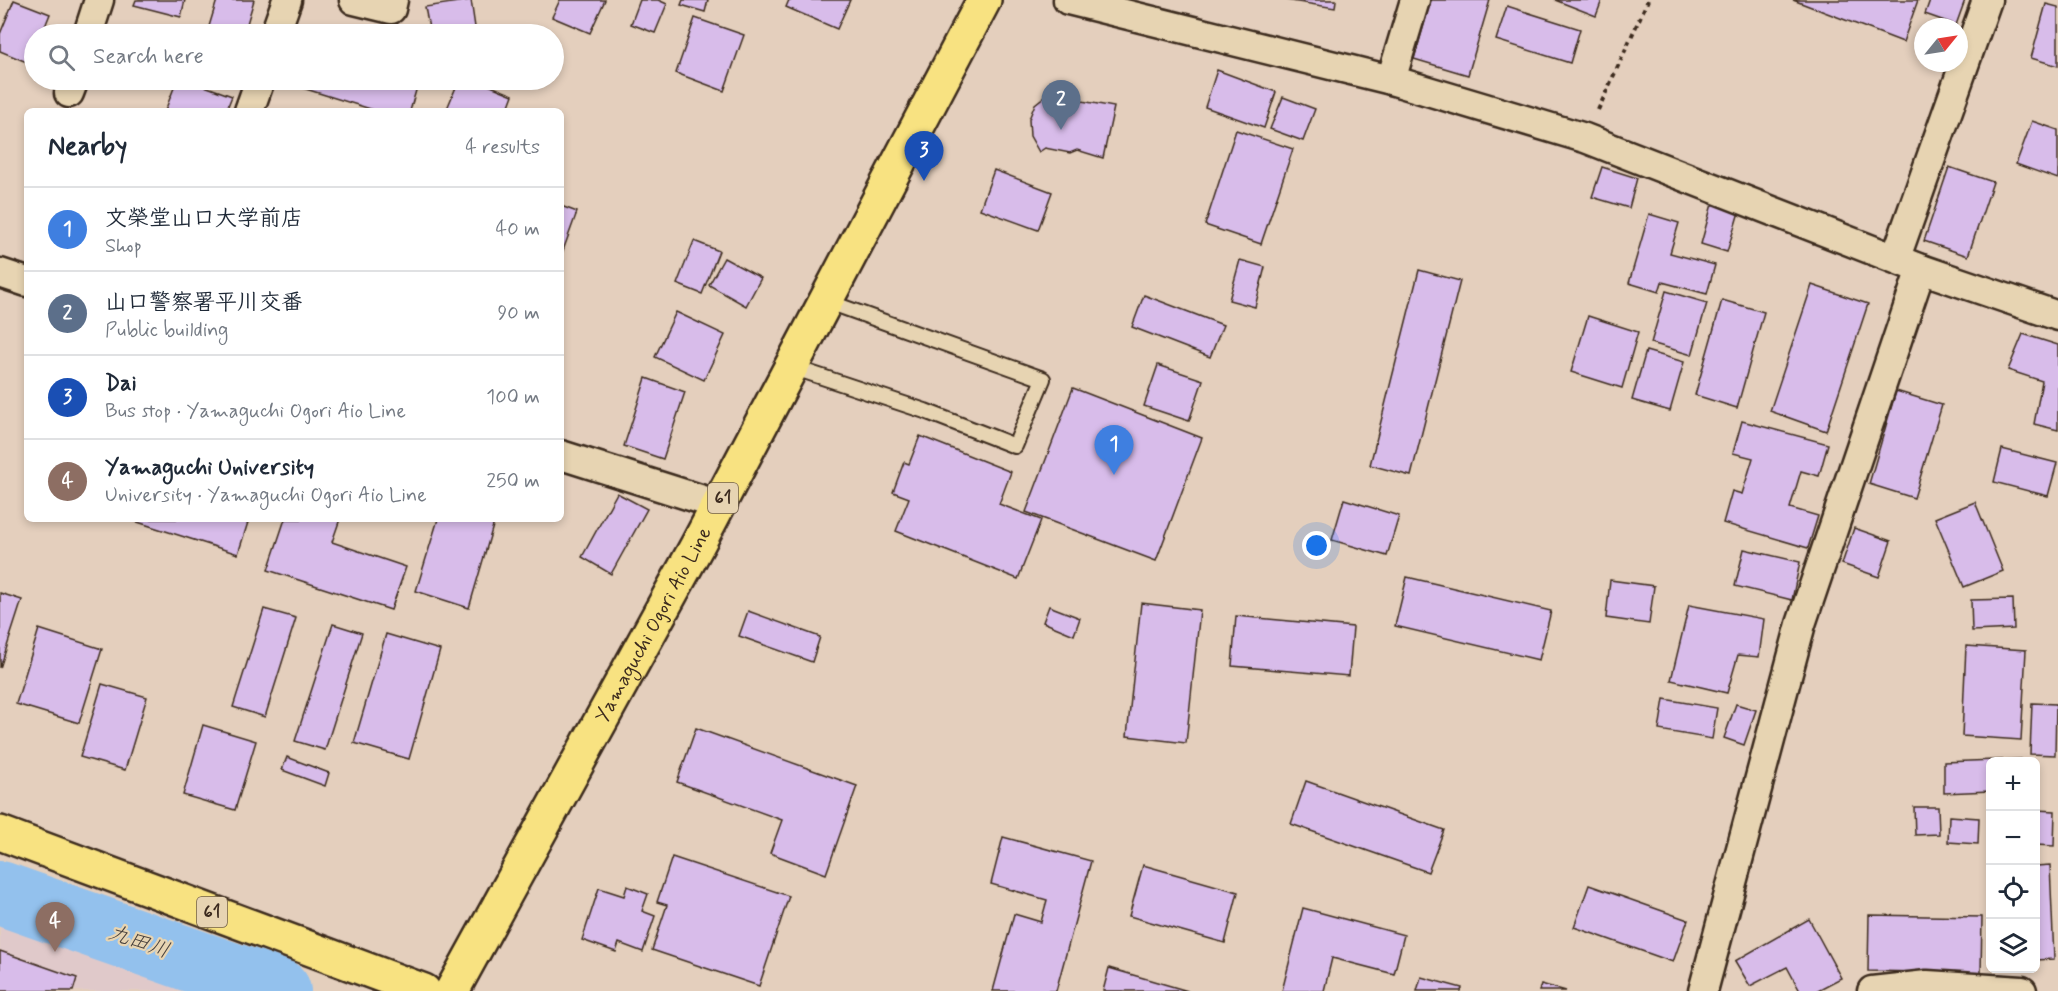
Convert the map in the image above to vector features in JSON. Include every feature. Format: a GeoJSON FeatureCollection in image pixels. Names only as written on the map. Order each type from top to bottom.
{"type":"FeatureCollection","features":[{"type":"Feature","properties":{"kind":"main road","name":"Yamaguchi Ogori Aio Line"},"geometry":{"type":"LineString","coordinates":[[452,991],[719,505],[984,0]]}},
{"type":"Feature","properties":{"kind":"main road","name":"61"},"geometry":{"type":"LineString","coordinates":[[0,833],[424,991]]}},
{"type":"Feature","properties":{"kind":"street"},"geometry":{"type":"LineString","coordinates":[[91,24],[99,0]]}},
{"type":"Feature","properties":{"kind":"street"},"geometry":{"type":"LineString","coordinates":[[279,24],[287,0]]}},
{"type":"Feature","properties":{"kind":"street"},"geometry":{"type":"LineString","coordinates":[[354,0],[391,9],[393,0]]}},
{"type":"Feature","properties":{"kind":"street"},"geometry":{"type":"LineString","coordinates":[[1068,0],[1391,80],[1585,138],[1896,257],[1921,269],[2058,316]]}},
{"type":"Feature","properties":{"kind":"street"},"geometry":{"type":"LineString","coordinates":[[1391,80],[1415,0]]}},
{"type":"Feature","properties":{"kind":"street"},"geometry":{"type":"LineString","coordinates":[[1896,257],[1987,0]]}},
{"type":"Feature","properties":{"kind":"street"},"geometry":{"type":"LineString","coordinates":[[250,108],[256,90]]}},
{"type":"Feature","properties":{"kind":"street"},"geometry":{"type":"LineString","coordinates":[[1702,991],[1801,624],[1921,269]]}},
{"type":"Feature","properties":{"kind":"street"},"geometry":{"type":"LineString","coordinates":[[0,273],[24,281]]}},
{"type":"Feature","properties":{"kind":"street"},"geometry":{"type":"LineString","coordinates":[[564,456],[719,505]]}},
{"type":"Feature","properties":{"kind":"street"},"geometry":{"type":"LineString","coordinates":[[1872,991],[1927,985],[2022,991]]}},
{"type":"Feature","properties":{"kind":"lane"},"geometry":{"type":"LineString","coordinates":[[790,367],[925,411],[1015,446],[1043,379],[826,301]]}},
{"type":"Feature","properties":{"kind":"path"},"geometry":{"type":"LineString","coordinates":[[1585,138],[1648,0]]}},
{"type":"Feature","properties":{"kind":"shaded area"},"geometry":{"type":"Polygon","coordinates":[[[0,914],[220,991],[0,991],[0,914]]]}},
{"type":"Feature","properties":{"kind":"building"},"geometry":{"type":"Polygon","coordinates":[[[14,0],[50,14],[46,24],[24,24],[24,61],[0,51],[0,34],[14,0]]]}},
{"type":"Feature","properties":{"kind":"building"},"geometry":{"type":"Polygon","coordinates":[[[136,0],[185,0],[181,17],[134,5],[136,0]]]}},
{"type":"Feature","properties":{"kind":"building"},"geometry":{"type":"Polygon","coordinates":[[[217,0],[254,0],[247,24],[210,24],[217,0]]]}},
{"type":"Feature","properties":{"kind":"building"},"geometry":{"type":"Polygon","coordinates":[[[471,0],[475,24],[428,24],[425,7],[471,0]]]}},
{"type":"Feature","properties":{"kind":"building"},"geometry":{"type":"Polygon","coordinates":[[[560,0],[605,0],[590,33],[552,17],[560,0]]]}},
{"type":"Feature","properties":{"kind":"building"},"geometry":{"type":"Polygon","coordinates":[[[640,0],[658,0],[667,4],[655,33],[631,24],[640,0]]]}},
{"type":"Feature","properties":{"kind":"building"},"geometry":{"type":"Polygon","coordinates":[[[683,0],[708,0],[705,12],[681,5],[683,0]]]}},
{"type":"Feature","properties":{"kind":"building"},"geometry":{"type":"Polygon","coordinates":[[[789,0],[850,0],[837,29],[786,7],[789,0]]]}},
{"type":"Feature","properties":{"kind":"building"},"geometry":{"type":"Polygon","coordinates":[[[1285,0],[1336,0],[1335,8],[1285,0]]]}},
{"type":"Feature","properties":{"kind":"building"},"geometry":{"type":"Polygon","coordinates":[[[1431,0],[1490,0],[1468,75],[1414,59],[1431,0]]]}},
{"type":"Feature","properties":{"kind":"building"},"geometry":{"type":"Polygon","coordinates":[[[1555,0],[1602,0],[1596,16],[1555,0]]]}},
{"type":"Feature","properties":{"kind":"building"},"geometry":{"type":"Polygon","coordinates":[[[1793,0],[1918,0],[1903,42],[1793,0]]]}},
{"type":"Feature","properties":{"kind":"building"},"geometry":{"type":"Polygon","coordinates":[[[1930,0],[1965,0],[1959,18],[1936,18],[1925,14],[1930,0]]]}},
{"type":"Feature","properties":{"kind":"building"},"geometry":{"type":"Polygon","coordinates":[[[2046,4],[2058,7],[2058,66],[2031,58],[2046,4]]]}},
{"type":"Feature","properties":{"kind":"building"},"geometry":{"type":"Polygon","coordinates":[[[1507,6],[1580,29],[1570,63],[1496,40],[1507,6]]]}},
{"type":"Feature","properties":{"kind":"building"},"geometry":{"type":"Polygon","coordinates":[[[695,18],[744,35],[724,91],[676,73],[695,18]]]}},
{"type":"Feature","properties":{"kind":"building"},"geometry":{"type":"Polygon","coordinates":[[[1217,70],[1276,92],[1264,128],[1205,107],[1217,70]]]}},
{"type":"Feature","properties":{"kind":"building"},"geometry":{"type":"Polygon","coordinates":[[[1055,88],[1061,97],[1114,107],[1103,158],[1077,150],[1070,153],[1045,148],[1039,152],[1030,136],[1029,119],[1035,104],[1055,88]]]}},
{"type":"Feature","properties":{"kind":"building"},"geometry":{"type":"Polygon","coordinates":[[[173,90],[216,90],[232,96],[227,108],[166,108],[173,90]]]}},
{"type":"Feature","properties":{"kind":"building"},"geometry":{"type":"Polygon","coordinates":[[[309,90],[416,90],[411,108],[367,108],[309,90]]]}},
{"type":"Feature","properties":{"kind":"building"},"geometry":{"type":"Polygon","coordinates":[[[455,90],[501,90],[513,95],[508,108],[447,108],[455,90]]]}},
{"type":"Feature","properties":{"kind":"building"},"geometry":{"type":"Polygon","coordinates":[[[1283,97],[1315,109],[1303,141],[1270,129],[1283,97]]]}},
{"type":"Feature","properties":{"kind":"building"},"geometry":{"type":"Polygon","coordinates":[[[2032,121],[2058,130],[2058,179],[2016,164],[2032,121]]]}},
{"type":"Feature","properties":{"kind":"building"},"geometry":{"type":"Polygon","coordinates":[[[1236,130],[1293,149],[1261,244],[1205,225],[1236,130]]]}},
{"type":"Feature","properties":{"kind":"building"},"geometry":{"type":"Polygon","coordinates":[[[1602,167],[1637,178],[1629,208],[1592,197],[1602,167]]]}},
{"type":"Feature","properties":{"kind":"building"},"geometry":{"type":"Polygon","coordinates":[[[1949,167],[1993,182],[1968,256],[1924,241],[1949,167]]]}},
{"type":"Feature","properties":{"kind":"building"},"geometry":{"type":"Polygon","coordinates":[[[994,170],[1052,192],[1038,230],[980,209],[994,170]]]}},
{"type":"Feature","properties":{"kind":"building"},"geometry":{"type":"Polygon","coordinates":[[[1712,204],[1739,212],[1727,252],[1701,244],[1712,204]]]}},
{"type":"Feature","properties":{"kind":"building"},"geometry":{"type":"Polygon","coordinates":[[[564,207],[577,212],[564,248],[564,207]]]}},
{"type":"Feature","properties":{"kind":"building"},"geometry":{"type":"Polygon","coordinates":[[[1649,214],[1679,223],[1670,253],[1715,265],[1707,294],[1662,282],[1659,292],[1629,283],[1649,214]]]}},
{"type":"Feature","properties":{"kind":"building"},"geometry":{"type":"Polygon","coordinates":[[[694,241],[719,251],[702,294],[677,284],[694,241]]]}},
{"type":"Feature","properties":{"kind":"building"},"geometry":{"type":"Polygon","coordinates":[[[724,258],[761,278],[746,306],[709,285],[724,258]]]}},
{"type":"Feature","properties":{"kind":"building"},"geometry":{"type":"Polygon","coordinates":[[[1240,260],[1265,267],[1255,307],[1229,300],[1240,260]]]}},
{"type":"Feature","properties":{"kind":"building"},"geometry":{"type":"Polygon","coordinates":[[[1419,270],[1460,281],[1411,476],[1370,465],[1419,270]]]}},
{"type":"Feature","properties":{"kind":"building"},"geometry":{"type":"Polygon","coordinates":[[[1812,285],[1868,304],[1826,431],[1770,411],[1812,285]]]}},
{"type":"Feature","properties":{"kind":"building"},"geometry":{"type":"Polygon","coordinates":[[[1666,291],[1707,303],[1692,355],[1651,343],[1666,291]]]}},
{"type":"Feature","properties":{"kind":"building"},"geometry":{"type":"Polygon","coordinates":[[[1144,295],[1223,325],[1210,357],[1132,327],[1144,295]]]}},
{"type":"Feature","properties":{"kind":"building"},"geometry":{"type":"Polygon","coordinates":[[[1722,300],[1764,312],[1737,408],[1695,395],[1722,300]]]}},
{"type":"Feature","properties":{"kind":"building"},"geometry":{"type":"Polygon","coordinates":[[[676,312],[725,335],[704,380],[655,357],[676,312]]]}},
{"type":"Feature","properties":{"kind":"building"},"geometry":{"type":"Polygon","coordinates":[[[1588,316],[1638,332],[1622,388],[1571,372],[1588,316]]]}},
{"type":"Feature","properties":{"kind":"building"},"geometry":{"type":"Polygon","coordinates":[[[2023,334],[2058,345],[2058,430],[2034,424],[2042,381],[2008,370],[2023,334]]]}},
{"type":"Feature","properties":{"kind":"building"},"geometry":{"type":"Polygon","coordinates":[[[1646,351],[1684,362],[1670,411],[1632,400],[1646,351]]]}},
{"type":"Feature","properties":{"kind":"building"},"geometry":{"type":"Polygon","coordinates":[[[1158,365],[1203,380],[1189,421],[1144,406],[1158,365]]]}},
{"type":"Feature","properties":{"kind":"building"},"geometry":{"type":"Polygon","coordinates":[[[646,378],[685,392],[663,459],[624,446],[646,378]]]}},
{"type":"Feature","properties":{"kind":"building"},"geometry":{"type":"Polygon","coordinates":[[[1073,388],[1202,438],[1156,561],[1026,512],[1073,388]]]}},
{"type":"Feature","properties":{"kind":"building"},"geometry":{"type":"Polygon","coordinates":[[[1896,391],[1942,405],[1914,498],[1869,484],[1896,391]]]}},
{"type":"Feature","properties":{"kind":"building"},"geometry":{"type":"Polygon","coordinates":[[[1742,421],[1828,444],[1819,476],[1801,471],[1790,508],[1818,516],[1808,548],[1723,523],[1732,491],[1742,494],[1753,458],[1733,453],[1742,421]]]}},
{"type":"Feature","properties":{"kind":"building"},"geometry":{"type":"Polygon","coordinates":[[[920,436],[1011,472],[999,504],[1041,520],[1018,579],[896,531],[909,498],[893,492],[904,462],[909,464],[920,436]]]}},
{"type":"Feature","properties":{"kind":"building"},"geometry":{"type":"Polygon","coordinates":[[[2002,449],[2057,463],[2048,496],[1994,482],[2002,449]]]}},
{"type":"Feature","properties":{"kind":"building"},"geometry":{"type":"Polygon","coordinates":[[[617,493],[647,509],[611,574],[582,557],[617,493]]]}},
{"type":"Feature","properties":{"kind":"building"},"geometry":{"type":"Polygon","coordinates":[[[1344,499],[1399,516],[1387,556],[1332,540],[1344,499]]]}},
{"type":"Feature","properties":{"kind":"building"},"geometry":{"type":"Polygon","coordinates":[[[1975,502],[2003,571],[1964,587],[1935,518],[1975,502]]]}},
{"type":"Feature","properties":{"kind":"building"},"geometry":{"type":"Polygon","coordinates":[[[137,522],[248,522],[238,554],[137,522]]]}},
{"type":"Feature","properties":{"kind":"building"},"geometry":{"type":"Polygon","coordinates":[[[284,522],[339,522],[332,542],[406,567],[391,610],[268,570],[284,522]]]}},
{"type":"Feature","properties":{"kind":"building"},"geometry":{"type":"Polygon","coordinates":[[[437,522],[494,522],[469,608],[416,591],[437,522]]]}},
{"type":"Feature","properties":{"kind":"building"},"geometry":{"type":"Polygon","coordinates":[[[1854,528],[1891,541],[1879,577],[1842,564],[1854,528]]]}},
{"type":"Feature","properties":{"kind":"building"},"geometry":{"type":"Polygon","coordinates":[[[1744,549],[1800,562],[1792,600],[1735,586],[1744,549]]]}},
{"type":"Feature","properties":{"kind":"building"},"geometry":{"type":"Polygon","coordinates":[[[1407,577],[1551,611],[1539,660],[1395,626],[1407,577]]]}},
{"type":"Feature","properties":{"kind":"building"},"geometry":{"type":"Polygon","coordinates":[[[1610,580],[1654,586],[1649,624],[1606,618],[1610,580]]]}},
{"type":"Feature","properties":{"kind":"building"},"geometry":{"type":"Polygon","coordinates":[[[0,593],[22,600],[0,668],[0,593]]]}},
{"type":"Feature","properties":{"kind":"building"},"geometry":{"type":"Polygon","coordinates":[[[2013,599],[2014,629],[1972,631],[1971,600],[2013,599]]]}},
{"type":"Feature","properties":{"kind":"building"},"geometry":{"type":"Polygon","coordinates":[[[1141,603],[1200,610],[1186,743],[1127,736],[1141,603]]]}},
{"type":"Feature","properties":{"kind":"building"},"geometry":{"type":"Polygon","coordinates":[[[1689,605],[1764,619],[1759,657],[1738,655],[1727,693],[1671,680],[1689,605]]]}},
{"type":"Feature","properties":{"kind":"building"},"geometry":{"type":"Polygon","coordinates":[[[1049,606],[1080,618],[1074,635],[1043,622],[1049,606]]]}},
{"type":"Feature","properties":{"kind":"building"},"geometry":{"type":"Polygon","coordinates":[[[264,609],[296,618],[265,717],[233,707],[264,609]]]}},
{"type":"Feature","properties":{"kind":"building"},"geometry":{"type":"Polygon","coordinates":[[[748,611],[820,637],[812,662],[739,636],[748,611]]]}},
{"type":"Feature","properties":{"kind":"building"},"geometry":{"type":"Polygon","coordinates":[[[1236,616],[1353,627],[1349,676],[1232,666],[1236,616]]]}},
{"type":"Feature","properties":{"kind":"building"},"geometry":{"type":"Polygon","coordinates":[[[333,624],[362,633],[325,750],[295,741],[333,624]]]}},
{"type":"Feature","properties":{"kind":"building"},"geometry":{"type":"Polygon","coordinates":[[[39,629],[102,649],[79,723],[16,704],[39,629]]]}},
{"type":"Feature","properties":{"kind":"building"},"geometry":{"type":"Polygon","coordinates":[[[386,634],[440,650],[409,759],[354,743],[386,634]]]}},
{"type":"Feature","properties":{"kind":"building"},"geometry":{"type":"Polygon","coordinates":[[[1966,646],[2026,650],[2021,740],[1962,736],[1966,646]]]}},
{"type":"Feature","properties":{"kind":"building"},"geometry":{"type":"Polygon","coordinates":[[[102,684],[147,697],[125,770],[80,757],[102,684]]]}},
{"type":"Feature","properties":{"kind":"building"},"geometry":{"type":"Polygon","coordinates":[[[1664,699],[1717,708],[1712,739],[1659,730],[1664,699]]]}},
{"type":"Feature","properties":{"kind":"building"},"geometry":{"type":"Polygon","coordinates":[[[2032,703],[2056,704],[2055,755],[2030,754],[2032,703]]]}},
{"type":"Feature","properties":{"kind":"building"},"geometry":{"type":"Polygon","coordinates":[[[1736,704],[1756,710],[1744,745],[1724,738],[1736,704]]]}},
{"type":"Feature","properties":{"kind":"building"},"geometry":{"type":"Polygon","coordinates":[[[203,725],[256,741],[235,810],[183,795],[203,725]]]}},
{"type":"Feature","properties":{"kind":"building"},"geometry":{"type":"Polygon","coordinates":[[[696,728],[857,786],[826,874],[770,853],[782,820],[677,782],[696,728]]]}},
{"type":"Feature","properties":{"kind":"building"},"geometry":{"type":"Polygon","coordinates":[[[287,757],[329,773],[325,786],[282,770],[287,757]]]}},
{"type":"Feature","properties":{"kind":"building"},"geometry":{"type":"Polygon","coordinates":[[[1986,760],[1986,791],[1944,793],[1944,762],[1986,760]]]}},
{"type":"Feature","properties":{"kind":"building"},"geometry":{"type":"Polygon","coordinates":[[[1306,781],[1444,830],[1428,872],[1291,824],[1306,781]]]}},
{"type":"Feature","properties":{"kind":"building"},"geometry":{"type":"Polygon","coordinates":[[[1914,807],[1938,807],[1939,834],[1915,835],[1914,807]]]}},
{"type":"Feature","properties":{"kind":"building"},"geometry":{"type":"Polygon","coordinates":[[[2040,810],[2055,811],[2054,846],[2040,845],[2040,810]]]}},
{"type":"Feature","properties":{"kind":"building"},"geometry":{"type":"Polygon","coordinates":[[[1949,816],[1979,818],[1978,844],[1948,842],[1949,816]]]}},
{"type":"Feature","properties":{"kind":"building"},"geometry":{"type":"Polygon","coordinates":[[[1003,837],[1091,861],[1056,991],[993,991],[1014,914],[1041,922],[1047,900],[991,884],[1003,837]]]}},
{"type":"Feature","properties":{"kind":"building"},"geometry":{"type":"Polygon","coordinates":[[[672,857],[789,896],[759,986],[652,950],[667,905],[657,902],[672,857]]]}},
{"type":"Feature","properties":{"kind":"building"},"geometry":{"type":"Polygon","coordinates":[[[1143,865],[1238,892],[1225,943],[1129,916],[1143,865]]]}},
{"type":"Feature","properties":{"kind":"building"},"geometry":{"type":"Polygon","coordinates":[[[2050,865],[2054,959],[2040,960],[2040,866],[2050,865]]]}},
{"type":"Feature","properties":{"kind":"building"},"geometry":{"type":"Polygon","coordinates":[[[1589,885],[1688,920],[1673,962],[1574,927],[1589,885]]]}},
{"type":"Feature","properties":{"kind":"building"},"geometry":{"type":"Polygon","coordinates":[[[627,886],[648,894],[642,911],[655,916],[643,952],[619,943],[616,952],[582,940],[599,888],[624,896],[627,886]]]}},
{"type":"Feature","properties":{"kind":"building"},"geometry":{"type":"Polygon","coordinates":[[[1303,908],[1404,935],[1394,974],[1332,958],[1324,991],[1282,991],[1303,908]]]}},
{"type":"Feature","properties":{"kind":"building"},"geometry":{"type":"Polygon","coordinates":[[[1869,915],[1982,917],[1981,973],[1868,971],[1869,915]]]}},
{"type":"Feature","properties":{"kind":"building"},"geometry":{"type":"Polygon","coordinates":[[[1809,919],[1841,978],[1816,991],[1800,991],[1787,967],[1750,986],[1735,961],[1809,919]]]}},
{"type":"Feature","properties":{"kind":"building"},"geometry":{"type":"Polygon","coordinates":[[[0,951],[77,978],[73,991],[0,991],[0,951]]]}},
{"type":"Feature","properties":{"kind":"building"},"geometry":{"type":"Polygon","coordinates":[[[1109,968],[1188,991],[1103,991],[1109,968]]]}},
{"type":"Feature","properties":{"kind":"building"},"geometry":{"type":"Polygon","coordinates":[[[1421,977],[1462,988],[1461,991],[1417,991],[1421,977]]]}},
{"type":"Feature","properties":{"kind":"building"},"geometry":{"type":"Polygon","coordinates":[[[1541,984],[1566,991],[1539,991],[1541,984]]]}},
{"type":"Feature","properties":{"kind":"waterway","name":"九田川"},"geometry":{"type":"LineString","coordinates":[[0,893],[279,991]]}},
{"type":"Feature","properties":{"kind":"place","name":"山口警察署平川交番"},"geometry":{"type":"Point","coordinates":[1061,130]}},
{"type":"Feature","properties":{"kind":"place","name":"Dai"},"geometry":{"type":"Point","coordinates":[924,181]}},
{"type":"Feature","properties":{"kind":"place","name":"文榮堂山口大学前店"},"geometry":{"type":"Point","coordinates":[1114,475]}},
{"type":"Feature","properties":{"kind":"place","name":"Yamaguchi University"},"geometry":{"type":"Point","coordinates":[55,952]}}]}
